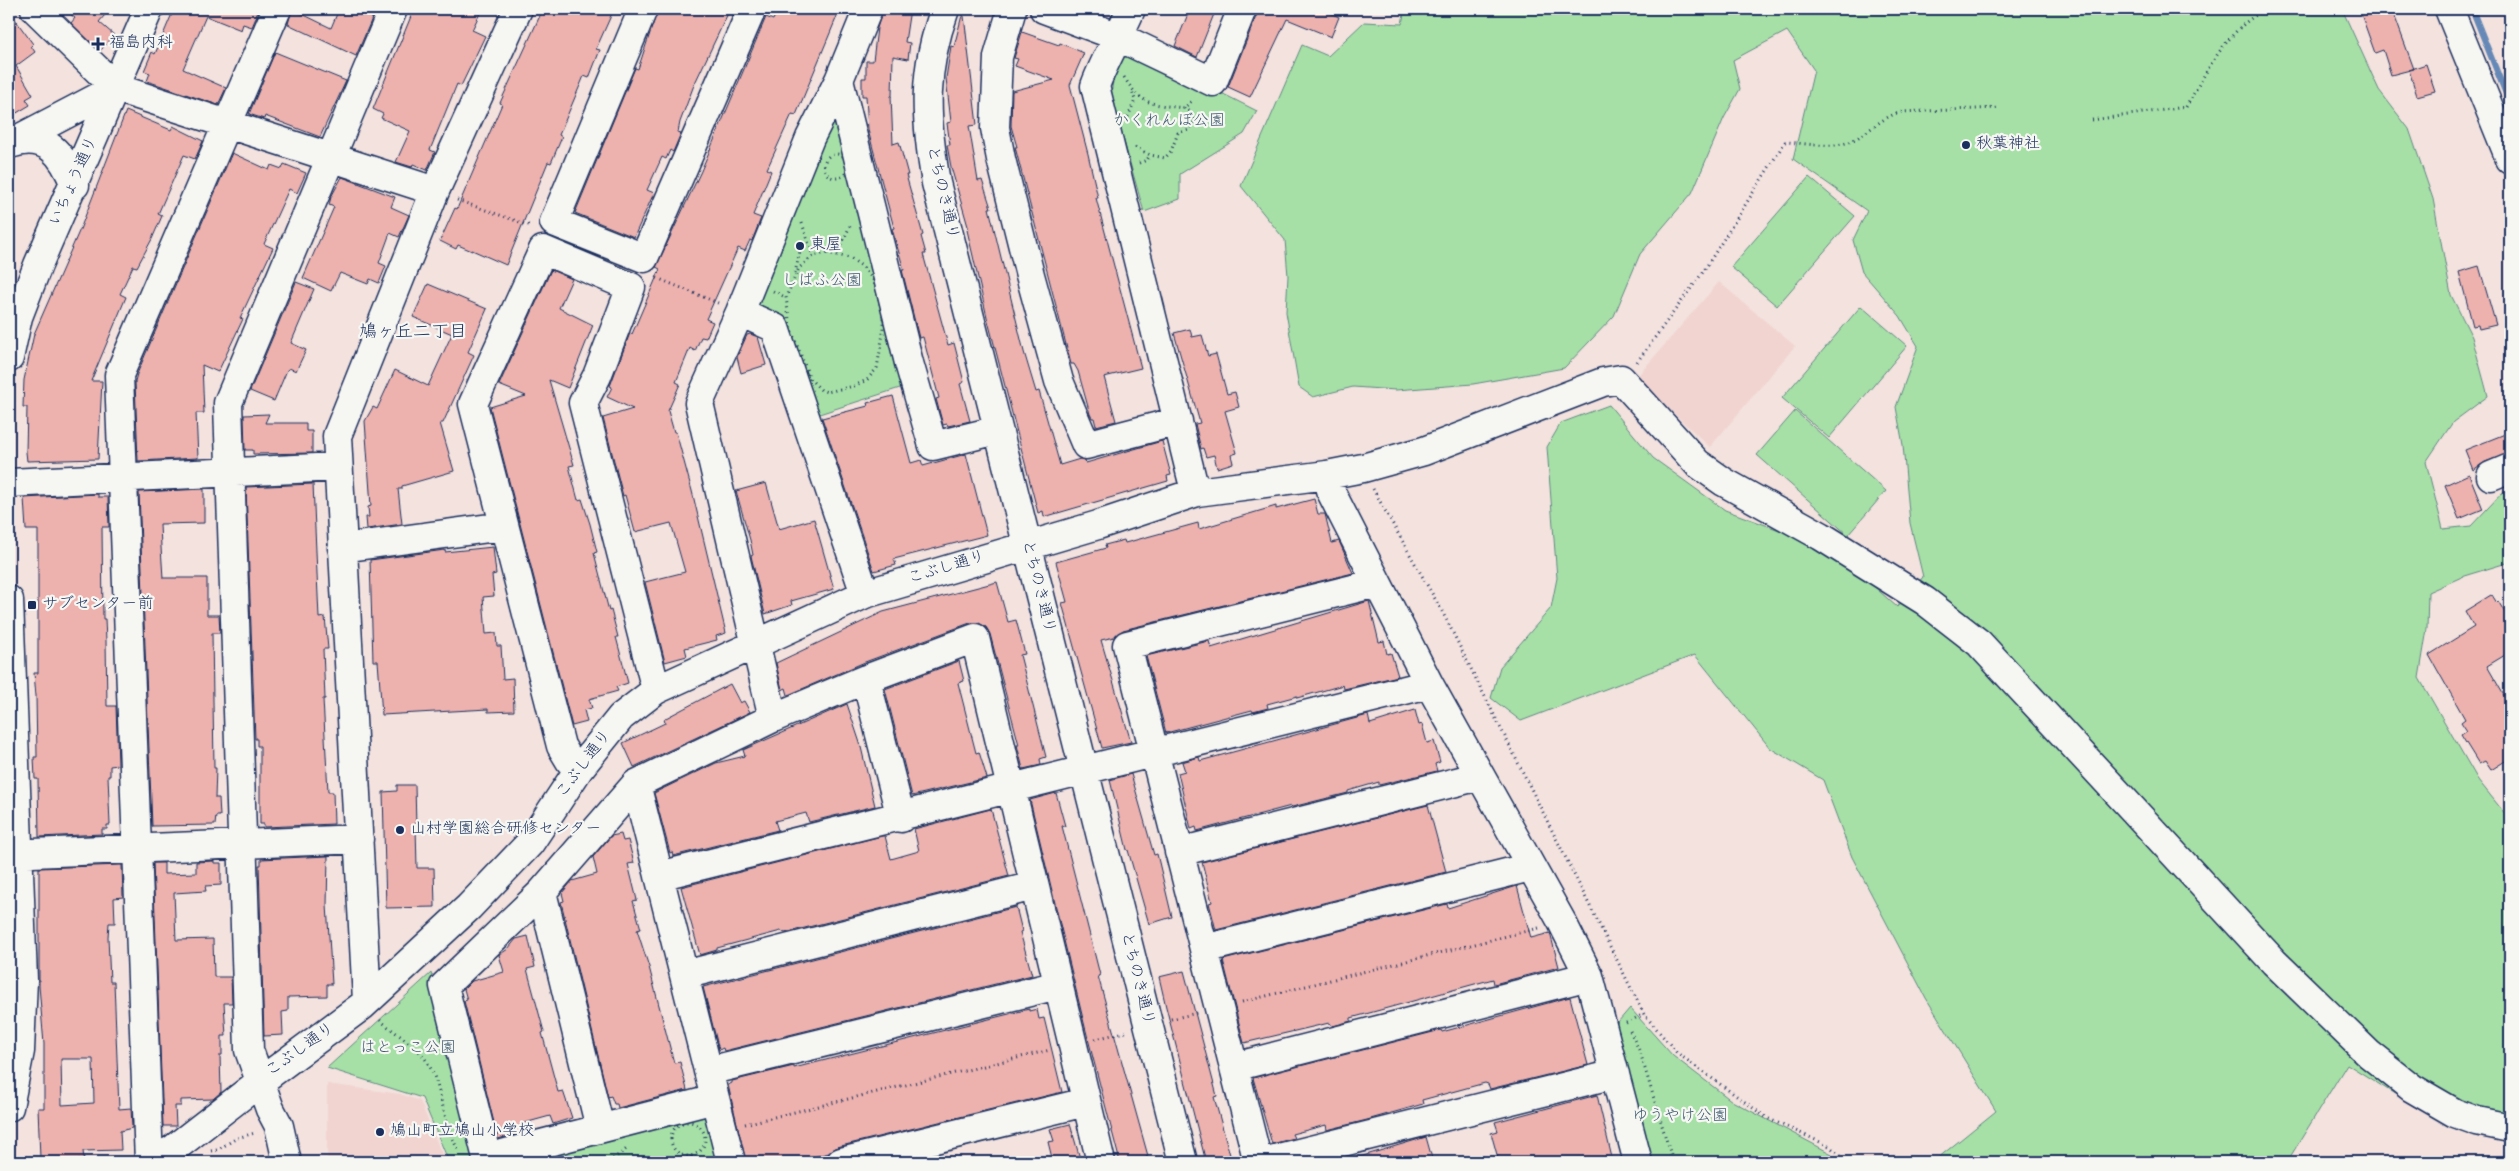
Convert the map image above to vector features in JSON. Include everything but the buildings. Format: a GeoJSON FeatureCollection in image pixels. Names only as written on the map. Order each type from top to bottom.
{"type":"FeatureCollection","features":[{"type":"Feature","properties":{"kind":"street"},"geometry":{"type":"LineString","coordinates":[[35,9],[116,88],[435,191]]}},
{"type":"Feature","properties":{"kind":"street","name":"いちょう通り"},"geometry":{"type":"LineString","coordinates":[[9,358],[18,317],[149,9]]}},
{"type":"Feature","properties":{"kind":"street"},"geometry":{"type":"LineString","coordinates":[[150,1162],[136,848],[119,375],[276,9]]}},
{"type":"Feature","properties":{"kind":"street"},"geometry":{"type":"LineString","coordinates":[[287,1162],[279,1126],[270,1110],[249,1050],[241,844],[232,472],[228,403],[393,9]]}},
{"type":"Feature","properties":{"kind":"street"},"geometry":{"type":"LineString","coordinates":[[364,1003],[359,839],[337,436],[435,191],[518,9]]}},
{"type":"Feature","properties":{"kind":"street"},"geometry":{"type":"LineString","coordinates":[[643,9],[554,222],[644,258],[752,9]]}},
{"type":"Feature","properties":{"kind":"street"},"geometry":{"type":"LineString","coordinates":[[773,718],[699,403],[740,312],[810,138],[840,80],[868,9]]}},
{"type":"Feature","properties":{"kind":"street","name":"とちのき通り"},"geometry":{"type":"LineString","coordinates":[[946,9],[930,63],[926,91],[928,130],[936,183],[1183,1162]]}},
{"type":"Feature","properties":{"kind":"street"},"geometry":{"type":"LineString","coordinates":[[1012,9],[998,57],[995,128],[1030,275],[1059,381],[1086,445],[1178,421]]}},
{"type":"Feature","properties":{"kind":"street"},"geometry":{"type":"LineString","coordinates":[[1044,9],[1119,37],[1213,82],[1242,9]]}},
{"type":"Feature","properties":{"kind":"street"},"geometry":{"type":"LineString","coordinates":[[1131,9],[1119,37],[1104,61],[1095,86],[1197,492]]}},
{"type":"Feature","properties":{"kind":"street"},"geometry":{"type":"LineString","coordinates":[[2449,9],[2510,160]]}},
{"type":"Feature","properties":{"kind":"street"},"geometry":{"type":"LineString","coordinates":[[840,80],[909,363],[933,446],[998,430]]}},
{"type":"Feature","properties":{"kind":"street"},"geometry":{"type":"LineString","coordinates":[[9,144],[116,88]]}},
{"type":"Feature","properties":{"kind":"street"},"geometry":{"type":"LineString","coordinates":[[9,144],[20,141],[40,141],[56,151],[66,163],[74,185]]}},
{"type":"Feature","properties":{"kind":"street"},"geometry":{"type":"LineString","coordinates":[[579,769],[570,761],[560,746],[472,404],[544,250],[631,287],[597,376],[583,403],[656,690]]}},
{"type":"Feature","properties":{"kind":"street"},"geometry":{"type":"LineString","coordinates":[[740,312],[775,328],[865,594]]}},
{"type":"Feature","properties":{"kind":"street"},"geometry":{"type":"LineString","coordinates":[[1621,379],[1697,463],[1724,482],[1821,536],[1925,601],[1979,644],[2274,962],[2369,1054],[2412,1088],[2455,1113],[2478,1121],[2510,1128]]}},
{"type":"Feature","properties":{"kind":"street","name":"こぶし通り"},"geometry":{"type":"LineString","coordinates":[[150,1162],[172,1150],[364,1003],[469,908],[530,843],[579,769],[621,717],[656,690],[865,594],[1027,546],[1197,492],[1327,475],[1363,468],[1424,451],[1603,382],[1621,379]]}},
{"type":"Feature","properties":{"kind":"street"},"geometry":{"type":"LineString","coordinates":[[9,483],[338,467]]}},
{"type":"Feature","properties":{"kind":"street"},"geometry":{"type":"LineString","coordinates":[[1327,475],[1330,490],[1429,684],[1530,868],[1562,922],[1589,976],[1604,1026],[1638,1162]]}},
{"type":"Feature","properties":{"kind":"street"},"geometry":{"type":"LineString","coordinates":[[342,548],[504,526]]}},
{"type":"Feature","properties":{"kind":"street"},"geometry":{"type":"LineString","coordinates":[[1258,1162],[1127,645],[1377,583]]}},
{"type":"Feature","properties":{"kind":"street"},"geometry":{"type":"LineString","coordinates":[[9,600],[14,854],[23,980],[20,1051],[9,1107]]}},
{"type":"Feature","properties":{"kind":"street"},"geometry":{"type":"LineString","coordinates":[[715,1099],[487,1158],[444,986],[542,892],[636,784],[773,718],[866,679],[975,638],[1101,1162]]}},
{"type":"Feature","properties":{"kind":"street"},"geometry":{"type":"LineString","coordinates":[[866,679],[901,818]]}},
{"type":"Feature","properties":{"kind":"street"},"geometry":{"type":"LineString","coordinates":[[659,876],[901,818],[1084,770],[1429,684]]}},
{"type":"Feature","properties":{"kind":"street"},"geometry":{"type":"LineString","coordinates":[[1179,852],[1480,776]]}},
{"type":"Feature","properties":{"kind":"street"},"geometry":{"type":"LineString","coordinates":[[636,784],[731,1162]]}},
{"type":"Feature","properties":{"kind":"street"},"geometry":{"type":"LineString","coordinates":[[14,854],[359,839]]}},
{"type":"Feature","properties":{"kind":"street"},"geometry":{"type":"LineString","coordinates":[[1204,949],[1530,868]]}},
{"type":"Feature","properties":{"kind":"street"},"geometry":{"type":"LineString","coordinates":[[684,975],[1034,886]]}},
{"type":"Feature","properties":{"kind":"street"},"geometry":{"type":"LineString","coordinates":[[542,892],[600,1128]]}},
{"type":"Feature","properties":{"kind":"street"},"geometry":{"type":"LineString","coordinates":[[1234,1067],[1589,976]]}},
{"type":"Feature","properties":{"kind":"street"},"geometry":{"type":"LineString","coordinates":[[708,1071],[1058,985]]}},
{"type":"Feature","properties":{"kind":"street"},"geometry":{"type":"LineString","coordinates":[[1263,1162],[1615,1074]]}},
{"type":"Feature","properties":{"kind":"street"},"geometry":{"type":"LineString","coordinates":[[841,1162],[1086,1102]]}},
{"type":"Feature","properties":{"kind":"path"},"geometry":{"type":"LineString","coordinates":[[2092,120],[2186,107],[2231,36],[2256,14],[2268,9]]}},
{"type":"Feature","properties":{"kind":"path"},"geometry":{"type":"LineString","coordinates":[[1184,108],[1199,95],[1203,77]]}},
{"type":"Feature","properties":{"kind":"path"},"geometry":{"type":"LineString","coordinates":[[1127,122],[1135,100],[1132,90]]}},
{"type":"Feature","properties":{"kind":"path"},"geometry":{"type":"LineString","coordinates":[[1134,147],[1150,155],[1165,158],[1171,151],[1178,133],[1189,130],[1195,121],[1191,112],[1184,108],[1154,104],[1139,98]]}},
{"type":"Feature","properties":{"kind":"path"},"geometry":{"type":"LineString","coordinates":[[1621,379],[1668,321],[1703,272],[1785,142],[1833,145],[1844,143],[1857,138],[1888,116],[1900,112],[2000,108]]}},
{"type":"Feature","properties":{"kind":"path"},"geometry":{"type":"LineString","coordinates":[[1136,164],[1147,160],[1150,155]]}},
{"type":"Feature","properties":{"kind":"path"},"geometry":{"type":"LineString","coordinates":[[794,276],[813,256],[827,253],[850,258],[863,267],[874,281],[883,315],[883,334],[877,368],[866,380],[854,386],[827,392],[821,390],[810,380],[790,327],[786,308],[786,297],[794,276],[800,251]]}},
{"type":"Feature","properties":{"kind":"path"},"geometry":{"type":"LineString","coordinates":[[1363,468],[1438,605],[1644,1014],[1677,1053],[1767,1118],[1829,1146],[1849,1162]]}},
{"type":"Feature","properties":{"kind":"path"},"geometry":{"type":"LineString","coordinates":[[1161,1021],[1562,922]]}},
{"type":"Feature","properties":{"kind":"path"},"geometry":{"type":"LineString","coordinates":[[364,1003],[424,1057],[435,1079],[450,1135],[460,1152]]}},
{"type":"Feature","properties":{"kind":"path"},"geometry":{"type":"LineString","coordinates":[[1626,1023],[1644,1014]]}},
{"type":"Feature","properties":{"kind":"path"},"geometry":{"type":"LineString","coordinates":[[722,1129],[1133,1030]]}},
{"type":"Feature","properties":{"kind":"path"},"geometry":{"type":"LineString","coordinates":[[691,1156],[701,1150],[705,1140],[700,1127],[688,1121],[680,1123],[674,1128],[671,1142],[676,1151],[691,1156],[694,1162]]}},
{"type":"Feature","properties":{"kind":"path"},"geometry":{"type":"LineString","coordinates":[[209,1151],[217,1150],[237,1138],[279,1126]]}},
{"type":"Feature","properties":{"kind":"shaded area"},"geometry":{"type":"Polygon","coordinates":[[[1719,282],[1795,346],[1710,447],[1636,378],[1719,282]]]}},
{"type":"Feature","properties":{"kind":"shaded area","name":"鳩山町立鳩山小学校"},"geometry":{"type":"Polygon","coordinates":[[[327,1084],[400,1094],[420,1101],[445,1162],[327,1162],[327,1084]]]}},
{"type":"Feature","properties":{"kind":"green space"},"geometry":{"type":"Polygon","coordinates":[[[1405,9],[2342,9],[2379,90],[2409,129],[2433,199],[2451,295],[2472,337],[2488,396],[2453,422],[2426,462],[2443,529],[2471,526],[2504,491],[2510,490],[2510,562],[2464,576],[2428,592],[2427,629],[2419,678],[2478,780],[2510,820],[2510,1132],[2488,1136],[2417,1108],[2347,1064],[2287,1162],[1933,1162],[1996,1111],[1926,998],[1852,857],[1823,780],[1770,748],[1695,655],[1521,721],[1491,698],[1500,667],[1551,608],[1557,578],[1547,447],[1561,423],[1609,405],[1653,458],[1725,510],[1790,534],[1860,574],[1897,607],[1923,577],[1910,523],[1903,445],[1896,407],[1918,346],[1900,316],[1862,272],[1853,240],[1867,211],[1793,159],[1814,70],[1787,31],[1733,60],[1740,89],[1724,118],[1692,193],[1640,254],[1614,316],[1564,368],[1473,384],[1396,390],[1353,387],[1313,397],[1299,387],[1286,312],[1288,276],[1285,240],[1241,186],[1302,45],[1328,56],[1364,22],[1402,24],[1405,9]]]}},
{"type":"Feature","properties":{"kind":"green space","name":"かくれんぼ公園"},"geometry":{"type":"Polygon","coordinates":[[[1134,49],[1257,111],[1244,134],[1180,174],[1180,199],[1144,212],[1111,96],[1116,58],[1134,49]]]}},
{"type":"Feature","properties":{"kind":"green space","name":"しばふ公園"},"geometry":{"type":"Polygon","coordinates":[[[826,123],[840,123],[906,386],[813,416],[753,300],[826,123]]]}},
{"type":"Feature","properties":{"kind":"green space"},"geometry":{"type":"Polygon","coordinates":[[[1809,177],[1855,216],[1777,306],[1731,267],[1809,177]]]}},
{"type":"Feature","properties":{"kind":"green space"},"geometry":{"type":"Polygon","coordinates":[[[1861,306],[1907,346],[1829,438],[1782,398],[1861,306]]]}},
{"type":"Feature","properties":{"kind":"green space"},"geometry":{"type":"Polygon","coordinates":[[[1795,411],[1886,491],[1848,535],[1757,455],[1795,411]]]}},
{"type":"Feature","properties":{"kind":"green space","name":"はとっこ公園"},"geometry":{"type":"Polygon","coordinates":[[[431,973],[479,1162],[449,1162],[422,1098],[327,1068],[431,973]]]}},
{"type":"Feature","properties":{"kind":"green space","name":"ゆうやけ公園"},"geometry":{"type":"Polygon","coordinates":[[[1630,1008],[1673,1056],[1732,1101],[1832,1154],[1824,1162],[1645,1162],[1612,1029],[1630,1008]]]}},
{"type":"Feature","properties":{"kind":"green space"},"geometry":{"type":"Polygon","coordinates":[[[703,1112],[709,1115],[723,1162],[508,1162],[703,1112]]]}},
{"type":"Feature","properties":{"kind":"waterway"},"geometry":{"type":"LineString","coordinates":[[2472,9],[2510,104]]}},
{"type":"Feature","properties":{"kind":"place","name":"福島内科"},"geometry":{"type":"Point","coordinates":[98,44]}},
{"type":"Feature","properties":{"kind":"place","name":"秋葉神社"},"geometry":{"type":"Point","coordinates":[1966,145]}},
{"type":"Feature","properties":{"kind":"place","name":"東屋"},"geometry":{"type":"Point","coordinates":[800,246]}},
{"type":"Feature","properties":{"kind":"place","name":"サブセンター前"},"geometry":{"type":"Point","coordinates":[32,605]}},
{"type":"Feature","properties":{"kind":"place","name":"山村学園総合研修センター"},"geometry":{"type":"Point","coordinates":[400,830]}},
{"type":"Feature","properties":{"kind":"place","name":"鳩山町立鳩山小学校"},"geometry":{"type":"Point","coordinates":[380,1132]}},
{"type":"Feature","properties":{"kind":"district","name":"鳩ヶ丘二丁目"},"geometry":{"type":"Point","coordinates":[413,333]}}]}
